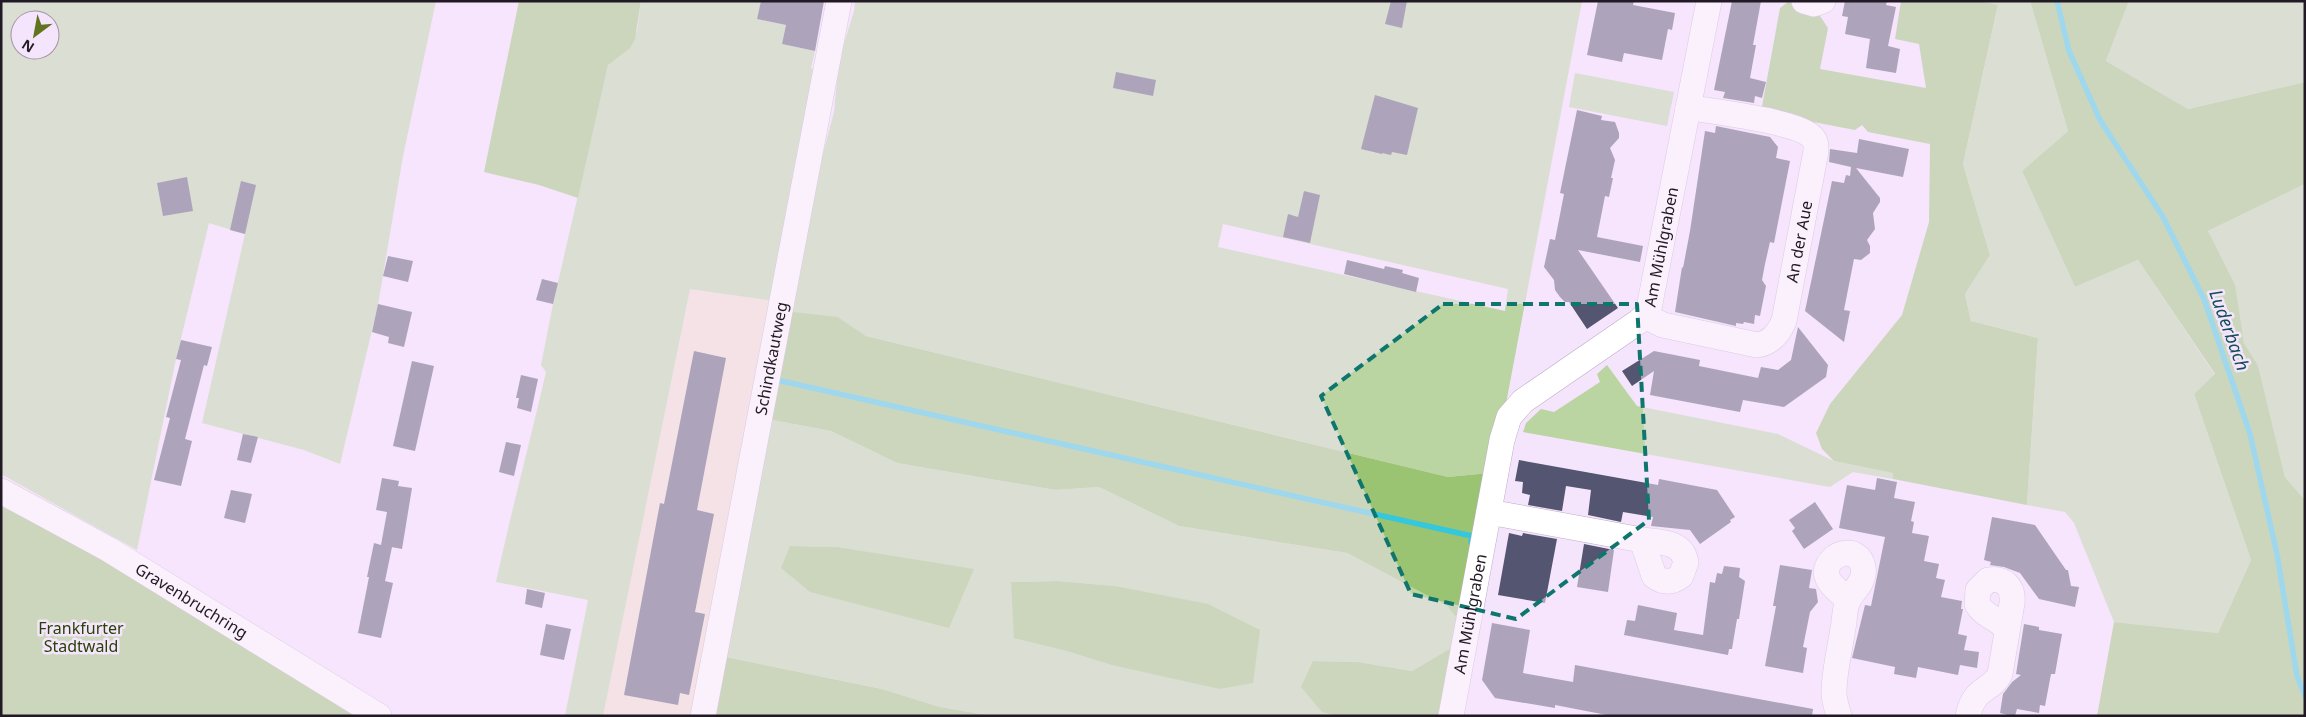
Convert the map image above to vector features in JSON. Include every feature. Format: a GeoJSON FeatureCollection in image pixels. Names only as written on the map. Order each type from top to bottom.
{"type":"FeatureCollection","features":[{"type":"Feature","properties":{"kind":"street","name":"Schindkautweg"},"geometry":{"type":"LineString","coordinates":[[703,716],[839,1]]}},
{"type":"Feature","properties":{"kind":"street","name":"Am Mühlgraben"},"geometry":{"type":"LineString","coordinates":[[1458,715],[1489,512],[1505,427],[1514,410],[1523,401],[1645,316],[1651,299],[1709,1]]}},
{"type":"Feature","properties":{"kind":"street"},"geometry":{"type":"LineString","coordinates":[[1804,1],[1814,4],[1823,1]]}},
{"type":"Feature","properties":{"kind":"street","name":"An der Aue"},"geometry":{"type":"LineString","coordinates":[[1645,316],[1663,325],[1757,345],[1764,344],[1772,339],[1780,331],[1784,321],[1816,143],[1811,136],[1794,127],[1688,108]]}},
{"type":"Feature","properties":{"kind":"street","name":"Gravenbruchring"},"geometry":{"type":"LineString","coordinates":[[1,491],[108,549],[379,716]]}},
{"type":"Feature","properties":{"kind":"street"},"geometry":{"type":"LineString","coordinates":[[1489,512],[1642,540]]}},
{"type":"Feature","properties":{"kind":"street"},"geometry":{"type":"LineString","coordinates":[[1839,716],[1834,695],[1848,602]]}},
{"type":"Feature","properties":{"kind":"street"},"geometry":{"type":"LineString","coordinates":[[1968,716],[1976,696],[1998,677],[2007,630]]}},
{"type":"Feature","properties":{"kind":"highlighted area"},"geometry":{"type":"Polygon","coordinates":[[[1443,304],[1637,304],[1649,520],[1516,619],[1411,594],[1321,396],[1443,304]]]}},
{"type":"Feature","properties":{"kind":"shaded area"},"geometry":{"type":"Polygon","coordinates":[[[690,288],[774,301],[693,716],[603,716],[690,288]]]}},
{"type":"Feature","properties":{"kind":"green space"},"geometry":{"type":"Polygon","coordinates":[[[1,1],[436,1],[403,156],[378,305],[340,464],[304,450],[202,423],[245,234],[209,223],[176,359],[137,550],[1,474],[1,1]]]}},
{"type":"Feature","properties":{"kind":"green space"},"geometry":{"type":"Polygon","coordinates":[[[519,1],[641,1],[635,39],[630,48],[608,65],[578,198],[539,185],[484,172],[519,1]]]}},
{"type":"Feature","properties":{"kind":"green space"},"geometry":{"type":"Polygon","coordinates":[[[641,1],[761,1],[757,19],[786,25],[782,44],[815,51],[811,68],[819,73],[774,301],[690,289],[603,716],[565,716],[588,600],[496,582],[546,372],[541,365],[553,304],[608,65],[637,31],[641,1]]]}},
{"type":"Feature","properties":{"kind":"green space"},"geometry":{"type":"Polygon","coordinates":[[[855,1],[1582,1],[1505,409],[1489,473],[1448,477],[866,336],[838,317],[786,326],[822,157],[834,112],[839,60],[854,11],[855,1]],[[1223,224],[1218,247],[1505,311],[1508,289],[1223,224]]]}},
{"type":"Feature","properties":{"kind":"green space"},"geometry":{"type":"Polygon","coordinates":[[[1789,1],[1797,9],[1818,13],[1828,28],[1820,69],[1926,88],[1919,44],[1895,39],[1901,1],[1980,1],[1998,5],[1963,164],[1990,255],[1965,294],[1971,321],[2038,338],[2027,505],[1893,479],[1893,473],[1834,461],[1822,449],[1816,433],[1830,404],[1902,315],[1929,222],[1930,144],[1868,132],[1862,125],[1855,130],[1761,112],[1780,8],[1789,1]]]}},
{"type":"Feature","properties":{"kind":"green space"},"geometry":{"type":"Polygon","coordinates":[[[1980,1],[2030,1],[2068,131],[2022,171],[2075,287],[2138,260],[2215,375],[2194,394],[2251,560],[2218,633],[2114,622],[2074,523],[2065,512],[2027,505],[2038,338],[1971,321],[1965,294],[1990,255],[1963,164],[1998,6],[1980,1]]]}},
{"type":"Feature","properties":{"kind":"green space"},"geometry":{"type":"Polygon","coordinates":[[[2030,1],[2129,1],[2106,61],[2188,109],[2305,82],[2305,184],[2208,231],[2235,285],[2244,343],[2258,365],[2285,477],[2305,500],[2305,716],[2097,716],[2114,622],[2218,633],[2251,560],[2194,394],[2215,374],[2138,260],[2075,287],[2022,171],[2068,131],[2030,1]]]}},
{"type":"Feature","properties":{"kind":"green space"},"geometry":{"type":"Polygon","coordinates":[[[2129,1],[2305,1],[2305,82],[2188,109],[2106,61],[2129,1]]]}},
{"type":"Feature","properties":{"kind":"green space"},"geometry":{"type":"Polygon","coordinates":[[[1575,73],[1674,92],[1667,126],[1569,107],[1575,73]]]}},
{"type":"Feature","properties":{"kind":"green space"},"geometry":{"type":"Polygon","coordinates":[[[2305,184],[2305,500],[2285,477],[2258,365],[2244,343],[2239,317],[2208,231],[2305,184]]]}},
{"type":"Feature","properties":{"kind":"green space"},"geometry":{"type":"Polygon","coordinates":[[[793,312],[838,317],[866,336],[1448,477],[1489,473],[1460,622],[1447,606],[1347,553],[1179,526],[1099,487],[1055,490],[897,463],[831,431],[767,419],[786,326],[793,312]]]}},
{"type":"Feature","properties":{"kind":"green space"},"geometry":{"type":"Polygon","coordinates":[[[1607,365],[1637,406],[1778,434],[1834,461],[1894,473],[1893,479],[1853,472],[1830,487],[1523,432],[1526,423],[1541,409],[1554,412],[1600,382],[1597,374],[1607,365]]]}},
{"type":"Feature","properties":{"kind":"green space"},"geometry":{"type":"Polygon","coordinates":[[[767,419],[831,431],[897,463],[1055,490],[1099,487],[1179,526],[1347,553],[1447,606],[1460,622],[1456,645],[1412,671],[1358,662],[1313,661],[1322,712],[1335,716],[993,716],[940,707],[882,689],[721,656],[767,419]],[[790,546],[974,570],[838,547],[790,546]],[[1058,581],[1011,582],[1063,650],[1111,665],[1220,688],[1115,586],[1058,581]]]}},
{"type":"Feature","properties":{"kind":"green space","name":"Frankfurter Stadtwald"},"geometry":{"type":"Polygon","coordinates":[[[1,506],[107,560],[362,716],[1,716],[1,506]]]}},
{"type":"Feature","properties":{"kind":"green space"},"geometry":{"type":"Polygon","coordinates":[[[790,546],[838,547],[974,569],[949,628],[810,592],[781,568],[790,546]]]}},
{"type":"Feature","properties":{"kind":"green space"},"geometry":{"type":"Polygon","coordinates":[[[1058,581],[1115,586],[1208,604],[1260,630],[1253,683],[1220,689],[1111,665],[1063,650],[1014,638],[1011,582],[1058,581]]]}},
{"type":"Feature","properties":{"kind":"green space"},"geometry":{"type":"Polygon","coordinates":[[[1456,645],[1442,716],[1335,716],[1322,712],[1301,687],[1313,661],[1358,662],[1412,671],[1456,645]]]}},
{"type":"Feature","properties":{"kind":"green space"},"geometry":{"type":"Polygon","coordinates":[[[721,656],[882,689],[940,707],[993,716],[710,716],[721,656]]]}},
{"type":"Feature","properties":{"kind":"building"},"geometry":{"type":"Polygon","coordinates":[[[761,1],[824,1],[815,51],[782,44],[786,25],[757,19],[761,1]]]}},
{"type":"Feature","properties":{"kind":"building"},"geometry":{"type":"Polygon","coordinates":[[[1391,1],[1407,1],[1402,28],[1385,24],[1391,1]]]}},
{"type":"Feature","properties":{"kind":"building"},"geometry":{"type":"Polygon","coordinates":[[[1598,1],[1634,1],[1633,5],[1675,13],[1672,30],[1668,29],[1662,60],[1624,53],[1622,62],[1587,55],[1598,1]]]}},
{"type":"Feature","properties":{"kind":"building"},"geometry":{"type":"Polygon","coordinates":[[[1732,1],[1761,1],[1753,45],[1756,45],[1750,78],[1766,82],[1762,98],[1755,96],[1754,103],[1723,98],[1725,92],[1714,90],[1732,1]]]}},
{"type":"Feature","properties":{"kind":"building"},"geometry":{"type":"Polygon","coordinates":[[[1845,1],[1887,1],[1886,5],[1896,7],[1888,46],[1900,49],[1896,73],[1866,68],[1870,39],[1845,34],[1848,17],[1842,16],[1845,1]]]}},
{"type":"Feature","properties":{"kind":"building"},"geometry":{"type":"Polygon","coordinates":[[[1116,72],[1156,80],[1153,96],[1113,88],[1116,72]]]}},
{"type":"Feature","properties":{"kind":"building"},"geometry":{"type":"Polygon","coordinates":[[[1375,95],[1418,108],[1407,155],[1392,152],[1391,155],[1382,154],[1361,149],[1375,95]]]}},
{"type":"Feature","properties":{"kind":"building"},"geometry":{"type":"Polygon","coordinates":[[[1577,110],[1602,116],[1601,120],[1615,122],[1619,133],[1619,138],[1610,148],[1615,160],[1611,178],[1613,178],[1609,197],[1605,196],[1597,237],[1643,246],[1640,262],[1578,250],[1618,308],[1587,329],[1569,302],[1565,302],[1555,290],[1554,280],[1544,267],[1550,239],[1555,240],[1564,194],[1560,193],[1577,110]]]}},
{"type":"Feature","properties":{"kind":"building"},"geometry":{"type":"Polygon","coordinates":[[[1716,126],[1770,137],[1778,147],[1776,158],[1790,161],[1774,243],[1770,242],[1765,264],[1762,280],[1766,286],[1760,316],[1755,315],[1754,324],[1744,322],[1743,324],[1736,323],[1736,326],[1675,312],[1690,231],[1705,131],[1715,133],[1716,126]]]}},
{"type":"Feature","properties":{"kind":"building"},"geometry":{"type":"Polygon","coordinates":[[[1859,139],[1909,149],[1903,177],[1856,168],[1880,198],[1880,202],[1873,213],[1875,229],[1867,240],[1870,246],[1870,253],[1861,260],[1854,259],[1844,310],[1850,311],[1844,342],[1805,311],[1832,181],[1844,183],[1846,175],[1850,176],[1851,167],[1829,162],[1830,149],[1857,153],[1859,139]]]}},
{"type":"Feature","properties":{"kind":"building"},"geometry":{"type":"Polygon","coordinates":[[[187,177],[193,211],[163,216],[157,183],[187,177]]]}},
{"type":"Feature","properties":{"kind":"building"},"geometry":{"type":"Polygon","coordinates":[[[241,181],[256,185],[245,234],[230,230],[241,181]]]}},
{"type":"Feature","properties":{"kind":"building"},"geometry":{"type":"Polygon","coordinates":[[[1304,191],[1320,195],[1310,243],[1283,237],[1288,214],[1298,217],[1304,191]]]}},
{"type":"Feature","properties":{"kind":"building"},"geometry":{"type":"Polygon","coordinates":[[[388,256],[413,261],[408,282],[383,276],[388,256]]]}},
{"type":"Feature","properties":{"kind":"building"},"geometry":{"type":"Polygon","coordinates":[[[1347,260],[1384,269],[1385,266],[1403,270],[1402,273],[1419,278],[1416,292],[1344,274],[1347,260]]]}},
{"type":"Feature","properties":{"kind":"building"},"geometry":{"type":"Polygon","coordinates":[[[542,279],[558,283],[553,304],[536,300],[542,279]]]}},
{"type":"Feature","properties":{"kind":"building"},"geometry":{"type":"Polygon","coordinates":[[[378,304],[412,312],[404,347],[388,343],[389,337],[372,332],[378,304]]]}},
{"type":"Feature","properties":{"kind":"building"},"geometry":{"type":"Polygon","coordinates":[[[1798,327],[1828,365],[1826,377],[1784,407],[1743,400],[1740,412],[1650,395],[1654,371],[1632,386],[1622,371],[1654,351],[1700,360],[1699,366],[1758,378],[1761,367],[1778,370],[1791,360],[1798,327]]]}},
{"type":"Feature","properties":{"kind":"building"},"geometry":{"type":"Polygon","coordinates":[[[181,340],[212,347],[207,366],[204,365],[185,439],[192,441],[181,486],[154,480],[170,418],[166,417],[181,360],[176,359],[181,340]]]}},
{"type":"Feature","properties":{"kind":"building"},"geometry":{"type":"Polygon","coordinates":[[[694,351],[726,358],[697,510],[714,514],[695,612],[705,614],[689,695],[680,693],[678,705],[624,695],[660,503],[664,504],[694,351]]]}},
{"type":"Feature","properties":{"kind":"building"},"geometry":{"type":"Polygon","coordinates":[[[412,361],[434,366],[415,451],[393,446],[412,361]]]}},
{"type":"Feature","properties":{"kind":"building"},"geometry":{"type":"Polygon","coordinates":[[[521,375],[538,379],[531,412],[517,408],[519,398],[516,398],[521,375]]]}},
{"type":"Feature","properties":{"kind":"building"},"geometry":{"type":"Polygon","coordinates":[[[243,434],[258,437],[251,463],[237,460],[243,434]]]}},
{"type":"Feature","properties":{"kind":"building"},"geometry":{"type":"Polygon","coordinates":[[[506,442],[521,445],[514,476],[499,472],[506,442]]]}},
{"type":"Feature","properties":{"kind":"building"},"geometry":{"type":"Polygon","coordinates":[[[1519,460],[1658,485],[1659,479],[1717,490],[1735,517],[1730,520],[1731,522],[1700,544],[1690,530],[1651,526],[1653,517],[1623,512],[1621,522],[1588,515],[1591,490],[1566,486],[1562,511],[1528,505],[1530,495],[1522,493],[1523,482],[1515,481],[1519,460]]]}},
{"type":"Feature","properties":{"kind":"building"},"geometry":{"type":"Polygon","coordinates":[[[382,478],[399,481],[398,486],[412,488],[402,549],[392,547],[385,581],[393,583],[381,638],[358,633],[374,543],[381,545],[387,512],[376,510],[382,478]]]}},
{"type":"Feature","properties":{"kind":"building"},"geometry":{"type":"Polygon","coordinates":[[[1877,478],[1897,482],[1894,498],[1915,502],[1911,521],[1914,522],[1912,533],[1929,536],[1924,561],[1939,564],[1936,578],[1945,580],[1941,597],[1962,601],[1961,609],[1963,609],[1958,634],[1967,636],[1964,650],[1979,652],[1977,668],[1960,665],[1958,675],[1918,667],[1916,678],[1894,674],[1895,667],[1852,658],[1865,605],[1871,606],[1885,537],[1839,528],[1847,485],[1875,490],[1877,478]]]}},
{"type":"Feature","properties":{"kind":"building"},"geometry":{"type":"Polygon","coordinates":[[[231,490],[252,494],[245,523],[224,518],[231,490]]]}},
{"type":"Feature","properties":{"kind":"building"},"geometry":{"type":"Polygon","coordinates":[[[1815,502],[1833,529],[1804,549],[1792,531],[1795,528],[1789,520],[1815,502]]]}},
{"type":"Feature","properties":{"kind":"building"},"geometry":{"type":"Polygon","coordinates":[[[1992,517],[2035,525],[2066,570],[2068,570],[2071,586],[2079,587],[2075,607],[2039,599],[2020,573],[2004,567],[1990,565],[1991,562],[1984,560],[1992,517]]]}},
{"type":"Feature","properties":{"kind":"building"},"geometry":{"type":"Polygon","coordinates":[[[1509,533],[1522,536],[1523,533],[1557,539],[1545,603],[1498,595],[1509,533]]]}},
{"type":"Feature","properties":{"kind":"building"},"geometry":{"type":"Polygon","coordinates":[[[1584,544],[1614,550],[1608,592],[1577,587],[1584,544]]]}},
{"type":"Feature","properties":{"kind":"building"},"geometry":{"type":"Polygon","coordinates":[[[1780,565],[1812,570],[1809,588],[1816,589],[1818,602],[1810,612],[1803,647],[1807,648],[1803,673],[1765,666],[1776,606],[1773,606],[1780,565]]]}},
{"type":"Feature","properties":{"kind":"building"},"geometry":{"type":"Polygon","coordinates":[[[1724,566],[1740,568],[1739,577],[1745,581],[1739,619],[1737,619],[1732,649],[1729,649],[1728,655],[1624,635],[1627,620],[1635,621],[1638,605],[1677,613],[1674,630],[1703,635],[1710,582],[1715,583],[1717,573],[1722,574],[1724,566]]]}},
{"type":"Feature","properties":{"kind":"building"},"geometry":{"type":"Polygon","coordinates":[[[527,589],[545,593],[542,608],[525,604],[527,589]]]}},
{"type":"Feature","properties":{"kind":"building"},"geometry":{"type":"Polygon","coordinates":[[[1492,623],[1530,630],[1523,673],[1573,682],[1575,665],[1813,709],[1812,716],[1612,716],[1555,705],[1555,708],[1495,698],[1482,680],[1492,623]]]}},
{"type":"Feature","properties":{"kind":"building"},"geometry":{"type":"Polygon","coordinates":[[[546,624],[571,629],[564,660],[540,655],[546,624]]]}},
{"type":"Feature","properties":{"kind":"building"},"geometry":{"type":"Polygon","coordinates":[[[2024,624],[2039,627],[2039,630],[2062,634],[2055,674],[2051,674],[2045,706],[2040,705],[2039,713],[2017,709],[2015,716],[2012,716],[2000,713],[2003,694],[2012,682],[2021,675],[2016,674],[2024,624]]]}},
{"type":"Feature","properties":{"kind":"waterway","name":"Luderbach"},"geometry":{"type":"LineString","coordinates":[[2057,1],[2069,51],[2100,120],[2163,217],[2204,299],[2250,434],[2277,554],[2297,676],[2305,696]]}},
{"type":"Feature","properties":{"kind":"waterway"},"geometry":{"type":"LineString","coordinates":[[777,380],[1472,536],[1471,542]]}}]}
